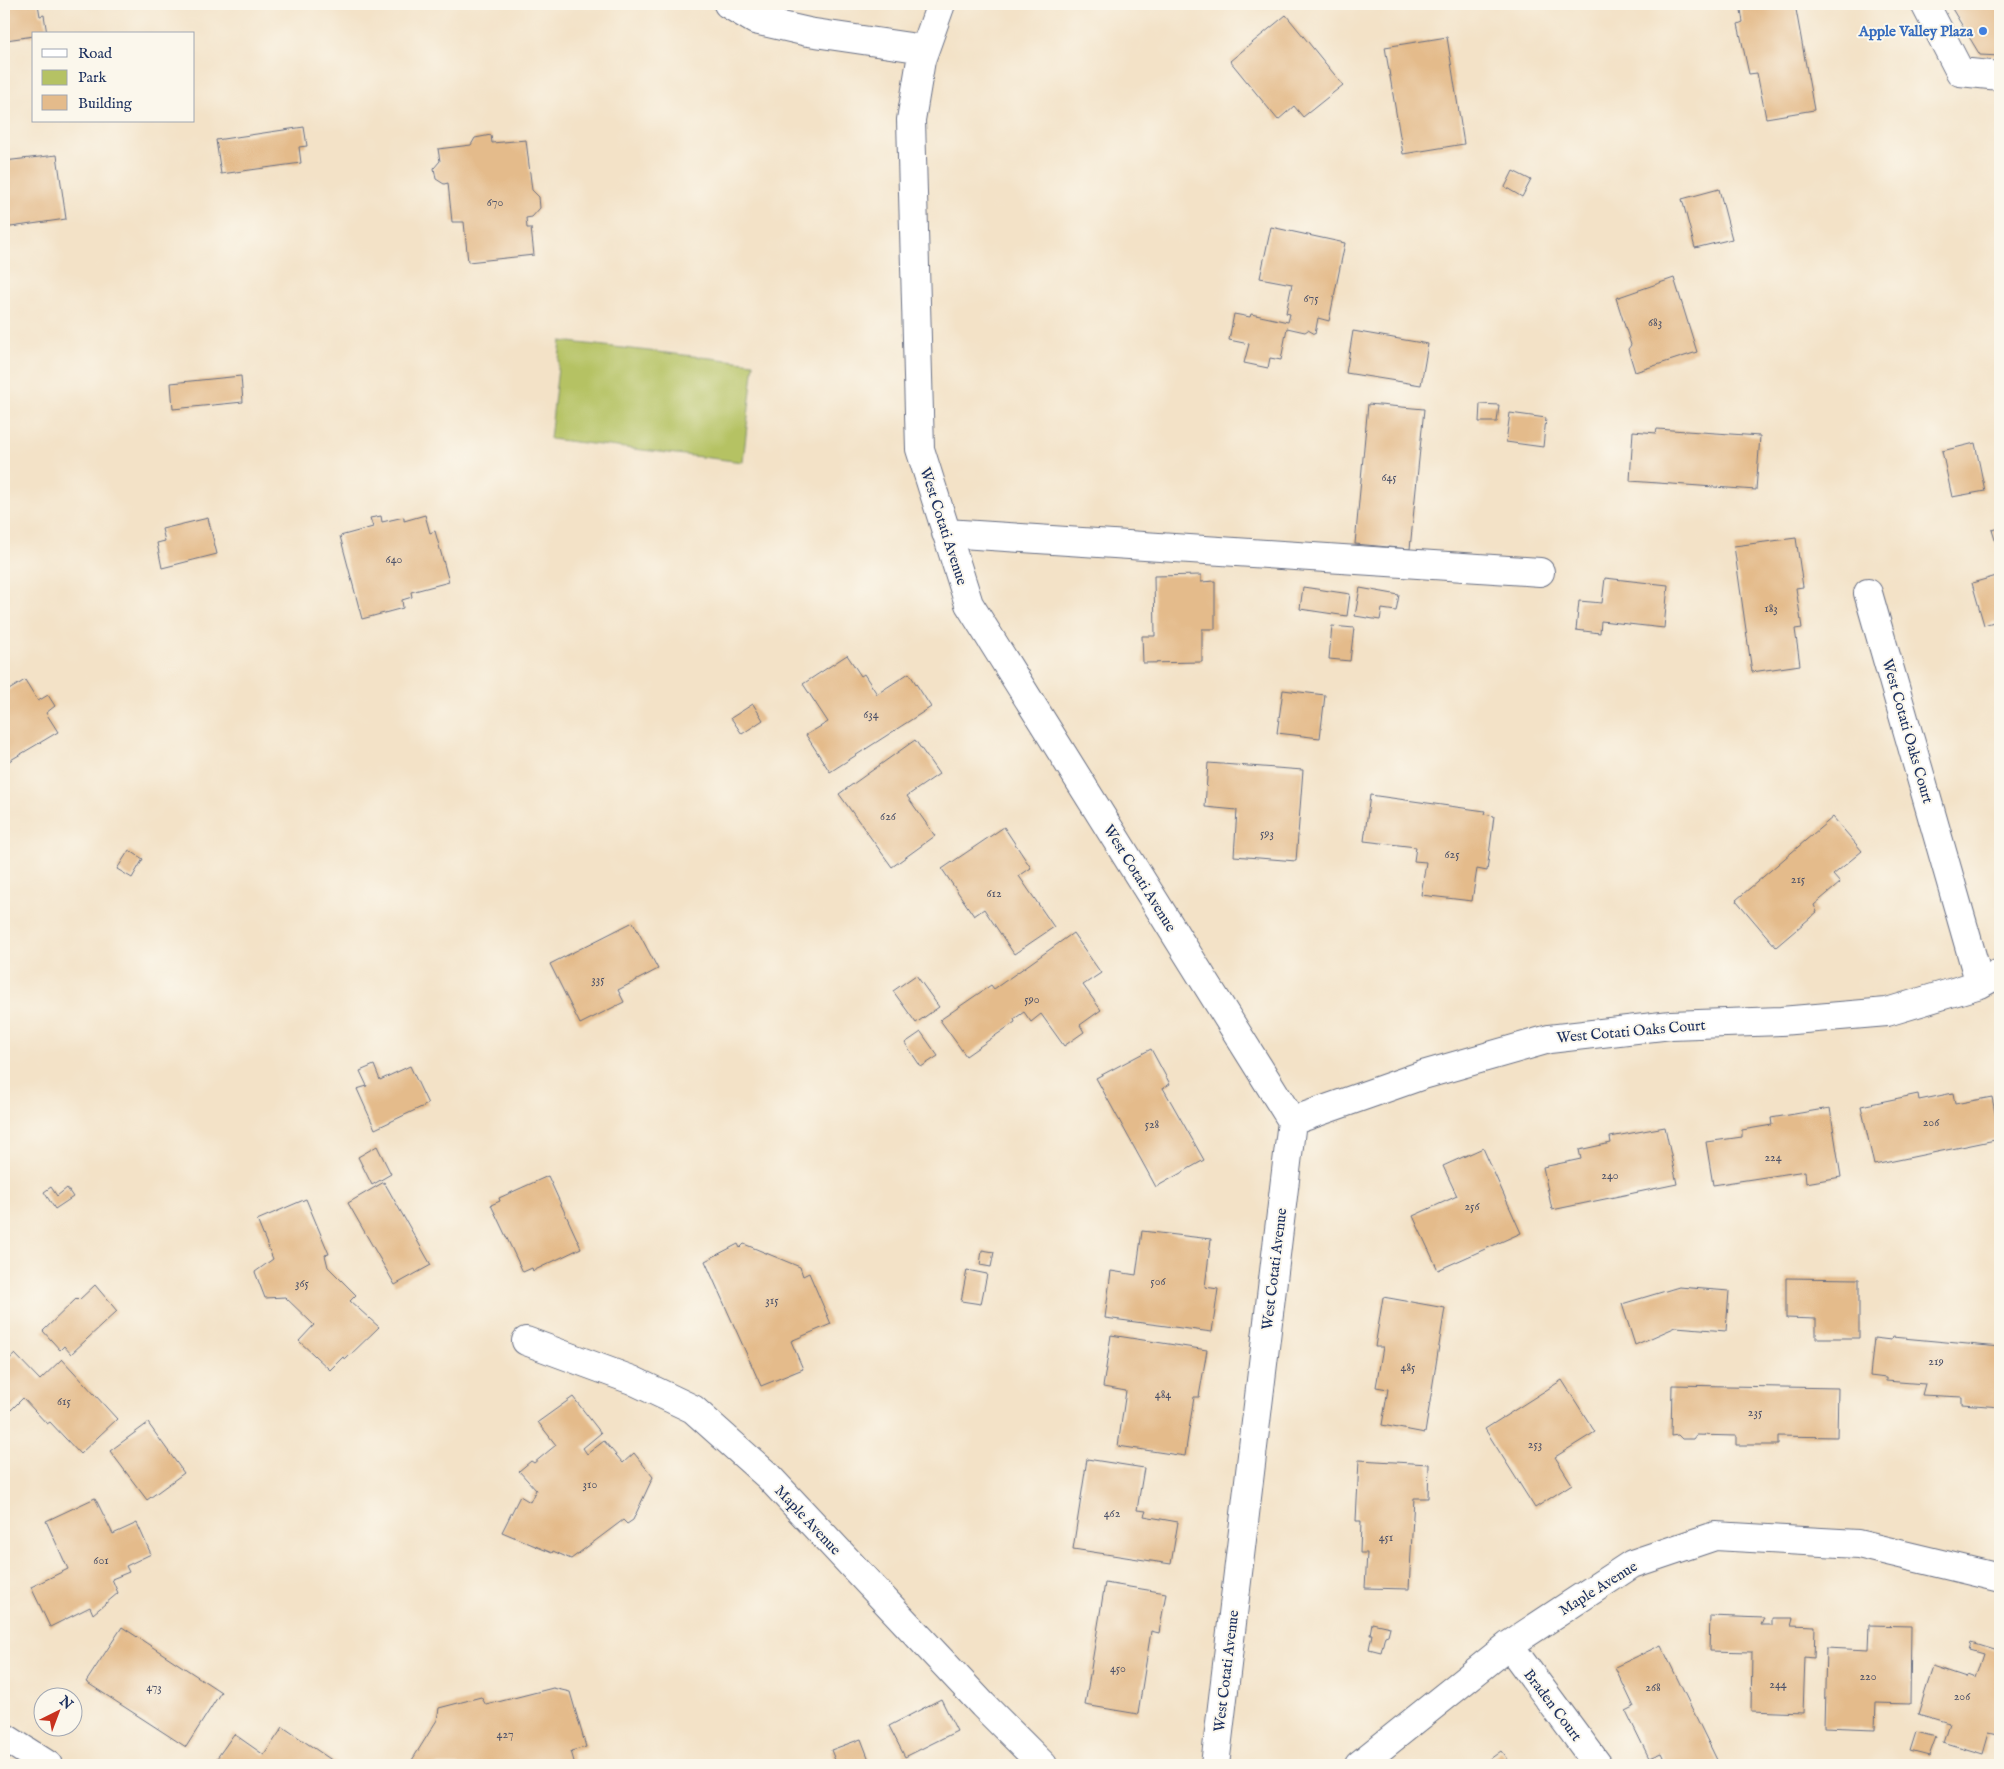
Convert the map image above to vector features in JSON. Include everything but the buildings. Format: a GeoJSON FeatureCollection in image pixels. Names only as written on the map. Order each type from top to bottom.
{"type":"FeatureCollection","features":[{"type":"Feature","properties":{"kind":"street"},"geometry":{"type":"LineString","coordinates":[[728,4],[755,20],[808,32],[924,49]]}},
{"type":"Feature","properties":{"kind":"street","name":"West Cotati Avenue"},"geometry":{"type":"LineString","coordinates":[[941,4],[924,49],[911,120],[920,449],[968,604],[1292,1122],[1215,1765]]}},
{"type":"Feature","properties":{"kind":"street"},"geometry":{"type":"LineString","coordinates":[[1925,4],[1960,72],[2000,76]]}},
{"type":"Feature","properties":{"kind":"street"},"geometry":{"type":"LineString","coordinates":[[946,533],[1540,572]]}},
{"type":"Feature","properties":{"kind":"street","name":"West Cotati Oaks Court"},"geometry":{"type":"LineString","coordinates":[[1292,1122],[1423,1076],[1549,1039],[1672,1025],[1781,1021],[1887,1012],[1990,978],[1868,593]]}},
{"type":"Feature","properties":{"kind":"street","name":"Maple Avenue"},"geometry":{"type":"LineString","coordinates":[[526,1341],[632,1380],[693,1409],[768,1476],[983,1705],[1043,1765]]}},
{"type":"Feature","properties":{"kind":"street","name":"Maple Avenue"},"geometry":{"type":"LineString","coordinates":[[1358,1765],[1509,1645],[1632,1564],[1715,1536],[1858,1544],[2000,1578]]}},
{"type":"Feature","properties":{"kind":"street","name":"Braden Court"},"geometry":{"type":"LineString","coordinates":[[1509,1645],[1598,1765]]}},
{"type":"Feature","properties":{"kind":"street"},"geometry":{"type":"LineString","coordinates":[[4,1737],[48,1765]]}},
{"type":"Feature","properties":{"kind":"green space"},"geometry":{"type":"Polygon","coordinates":[[[561,341],[754,363],[743,462],[550,439],[561,341]]]}},
{"type":"Feature","properties":{"kind":"place","name":"Apple Valley Plaza"},"geometry":{"type":"Point","coordinates":[1983,31]}}]}
